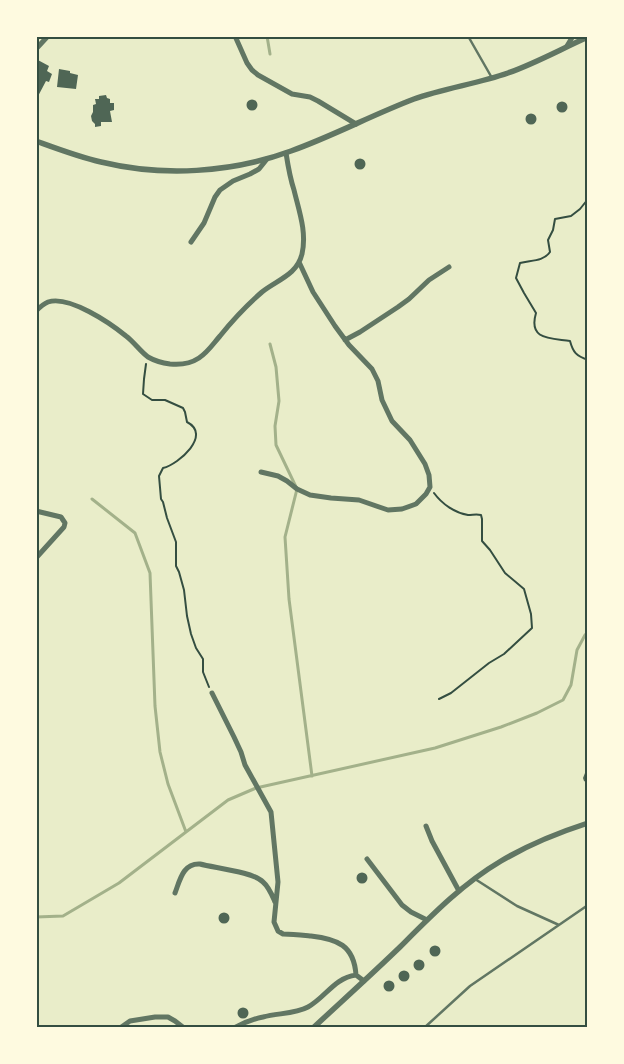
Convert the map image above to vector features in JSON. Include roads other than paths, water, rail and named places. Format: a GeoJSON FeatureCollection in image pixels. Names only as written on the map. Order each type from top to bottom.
{"type":"FeatureCollection","features":[{"type":"Feature","properties":{"kind":"street"},"geometry":{"type":"LineString","coordinates":[[36,49],[48,36]]}},
{"type":"Feature","properties":{"kind":"street"},"geometry":{"type":"LineString","coordinates":[[235,36],[247,63],[258,75],[292,94],[318,101],[356,124]]}},
{"type":"Feature","properties":{"kind":"street"},"geometry":{"type":"LineString","coordinates":[[567,46],[573,36]]}},
{"type":"Feature","properties":{"kind":"street"},"geometry":{"type":"LineString","coordinates":[[36,141],[84,158],[130,168],[190,171],[240,166],[286,153],[428,94],[492,78],[526,66],[588,36]]}},
{"type":"Feature","properties":{"kind":"street"},"geometry":{"type":"LineString","coordinates":[[36,312],[50,301],[61,301],[87,309],[120,331],[148,357],[158,362],[180,364],[191,362],[200,357],[232,321],[263,291],[286,278],[299,262],[302,252],[303,230],[286,153]]}},
{"type":"Feature","properties":{"kind":"street"},"geometry":{"type":"LineString","coordinates":[[191,242],[204,223],[220,190],[233,181],[259,169],[267,159]]}},
{"type":"Feature","properties":{"kind":"street"},"geometry":{"type":"LineString","coordinates":[[261,472],[278,476],[310,495],[359,500],[388,510],[402,509],[416,504],[430,487],[429,475],[425,464],[410,440],[392,421],[382,400],[378,381],[372,370],[345,340],[313,292],[299,262]]}},
{"type":"Feature","properties":{"kind":"street"},"geometry":{"type":"LineString","coordinates":[[345,340],[398,307],[429,280],[449,267]]}},
{"type":"Feature","properties":{"kind":"street"},"geometry":{"type":"LineString","coordinates":[[36,511],[59,516],[63,518],[65,523],[64,527],[36,558]]}},
{"type":"Feature","properties":{"kind":"street"},"geometry":{"type":"LineString","coordinates":[[212,694],[241,752],[245,765],[271,812],[278,882],[274,922],[280,933],[283,934],[329,938],[338,942],[350,955],[356,976]]}},
{"type":"Feature","properties":{"kind":"street"},"geometry":{"type":"LineString","coordinates":[[313,1028],[427,920],[475,879],[500,862],[528,847],[588,823]]}},
{"type":"Feature","properties":{"kind":"street"},"geometry":{"type":"LineString","coordinates":[[426,826],[459,891]]}},
{"type":"Feature","properties":{"kind":"street"},"geometry":{"type":"LineString","coordinates":[[367,859],[402,904],[411,912],[427,920]]}},
{"type":"Feature","properties":{"kind":"street"},"geometry":{"type":"LineString","coordinates":[[175,893],[186,868],[194,864],[200,864],[254,876],[262,880],[276,903]]}},
{"type":"Feature","properties":{"kind":"street"},"geometry":{"type":"LineString","coordinates":[[234,1028],[263,1017],[306,1008],[342,979],[356,976],[364,981]]}},
{"type":"Feature","properties":{"kind":"street"},"geometry":{"type":"LineString","coordinates":[[120,1028],[130,1022],[155,1016],[168,1017],[184,1028]]}},
{"type":"Feature","properties":{"kind":"lane"},"geometry":{"type":"LineString","coordinates":[[468,36],[492,78]]}},
{"type":"Feature","properties":{"kind":"lane"},"geometry":{"type":"LineString","coordinates":[[475,879],[517,906],[559,925]]}},
{"type":"Feature","properties":{"kind":"lane"},"geometry":{"type":"LineString","coordinates":[[424,1028],[470,986],[588,905]]}},
{"type":"Feature","properties":{"kind":"waterway"},"geometry":{"type":"LineString","coordinates":[[267,36],[270,54]]}},
{"type":"Feature","properties":{"kind":"waterway"},"geometry":{"type":"LineString","coordinates":[[270,344],[276,367],[279,401],[275,426],[276,445],[297,489],[285,537],[289,599],[312,776]]}},
{"type":"Feature","properties":{"kind":"waterway"},"geometry":{"type":"LineString","coordinates":[[92,499],[135,533],[150,573],[155,706],[160,752],[168,784],[186,832]]}},
{"type":"Feature","properties":{"kind":"waterway"},"geometry":{"type":"LineString","coordinates":[[36,917],[63,916],[119,883],[228,800],[256,788],[435,748],[501,727],[537,713],[563,700],[571,685],[577,650],[588,632]]}}]}
